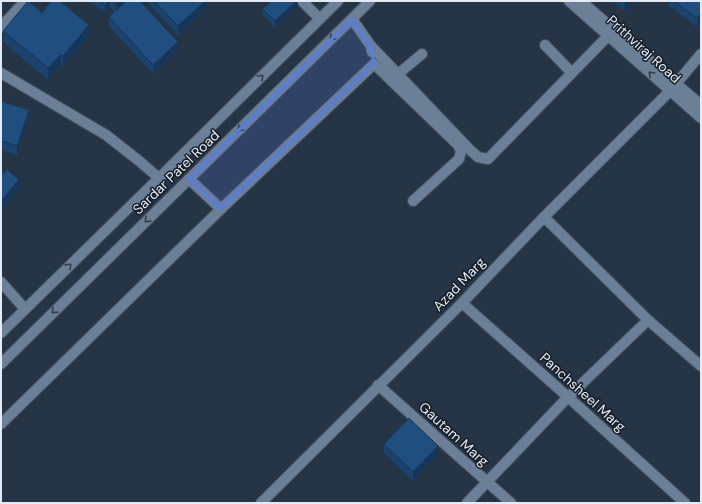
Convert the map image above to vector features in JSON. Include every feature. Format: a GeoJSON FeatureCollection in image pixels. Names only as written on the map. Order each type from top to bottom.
{"type":"FeatureCollection","features":[{"type":"Feature","properties":{"kind":"street"},"geometry":{"type":"LineString","coordinates":[[1,27],[25,1]]}},
{"type":"Feature","properties":{"kind":"street"},"geometry":{"type":"LineString","coordinates":[[302,1],[320,18]]}},
{"type":"Feature","properties":{"kind":"street","name":"Sardar Patel Road"},"geometry":{"type":"LineString","coordinates":[[3,326],[25,309],[338,1]]}},
{"type":"Feature","properties":{"kind":"street","name":"Sardar Patel Road"},"geometry":{"type":"LineString","coordinates":[[1,364],[370,1]]}},
{"type":"Feature","properties":{"kind":"street","name":"Prithviraj Road"},"geometry":{"type":"LineString","coordinates":[[569,1],[608,36],[673,87],[701,105]]}},
{"type":"Feature","properties":{"kind":"street","name":"Prithviraj Road"},"geometry":{"type":"LineString","coordinates":[[581,1],[673,87],[701,118]]}},
{"type":"Feature","properties":{"kind":"street"},"geometry":{"type":"LineString","coordinates":[[352,19],[371,46],[469,149],[478,157],[488,159],[608,36]]}},
{"type":"Feature","properties":{"kind":"street"},"geometry":{"type":"LineString","coordinates":[[544,44],[572,73]]}},
{"type":"Feature","properties":{"kind":"street"},"geometry":{"type":"LineString","coordinates":[[371,46],[374,64],[458,145],[461,151],[459,160],[414,201]]}},
{"type":"Feature","properties":{"kind":"street"},"geometry":{"type":"LineString","coordinates":[[398,74],[422,54]]}},
{"type":"Feature","properties":{"kind":"street","name":"Azad Marg"},"geometry":{"type":"LineString","coordinates":[[261,503],[462,302],[673,87],[701,54]]}},
{"type":"Feature","properties":{"kind":"street"},"geometry":{"type":"LineString","coordinates":[[2,422],[221,209],[374,64]]}},
{"type":"Feature","properties":{"kind":"street"},"geometry":{"type":"LineString","coordinates":[[1,73],[106,135],[159,178]]}},
{"type":"Feature","properties":{"kind":"street"},"geometry":{"type":"LineString","coordinates":[[189,179],[221,209]]}},
{"type":"Feature","properties":{"kind":"street"},"geometry":{"type":"LineString","coordinates":[[544,217],[648,320],[701,366]]}},
{"type":"Feature","properties":{"kind":"street"},"geometry":{"type":"LineString","coordinates":[[1,282],[25,309]]}},
{"type":"Feature","properties":{"kind":"street","name":"Panchsheel Marg"},"geometry":{"type":"LineString","coordinates":[[462,302],[685,503]]}},
{"type":"Feature","properties":{"kind":"street"},"geometry":{"type":"LineString","coordinates":[[467,503],[568,397],[648,320]]}},
{"type":"Feature","properties":{"kind":"street","name":"Gautam Marg"},"geometry":{"type":"LineString","coordinates":[[378,385],[511,503]]}},
{"type":"Feature","properties":{"kind":"highlighted area"},"geometry":{"type":"Polygon","coordinates":[[[352,19],[371,46],[374,64],[221,209],[189,179],[352,19]]]}},
{"type":"Feature","properties":{"kind":"building"},"geometry":{"type":"Polygon","coordinates":[[[28,1],[42,13],[51,1],[60,1],[89,25],[63,56],[61,54],[48,68],[3,31],[28,1]]]}},
{"type":"Feature","properties":{"kind":"building"},"geometry":{"type":"Polygon","coordinates":[[[100,1],[108,1],[105,5],[100,1]]]}},
{"type":"Feature","properties":{"kind":"building"},"geometry":{"type":"Polygon","coordinates":[[[126,1],[140,1],[178,42],[153,65],[109,17],[126,1]]]}},
{"type":"Feature","properties":{"kind":"building"},"geometry":{"type":"Polygon","coordinates":[[[154,1],[205,1],[178,26],[154,1]]]}},
{"type":"Feature","properties":{"kind":"building"},"geometry":{"type":"Polygon","coordinates":[[[271,1],[296,1],[275,21],[263,9],[271,1]]]}},
{"type":"Feature","properties":{"kind":"building"},"geometry":{"type":"Polygon","coordinates":[[[674,1],[701,1],[701,13],[697,18],[674,1]]]}},
{"type":"Feature","properties":{"kind":"building"},"geometry":{"type":"Polygon","coordinates":[[[1,101],[29,110],[17,146],[1,141],[1,101]]]}},
{"type":"Feature","properties":{"kind":"building"},"geometry":{"type":"Polygon","coordinates":[[[7,169],[19,180],[1,201],[1,171],[4,173],[7,169]]]}},
{"type":"Feature","properties":{"kind":"building"},"geometry":{"type":"Polygon","coordinates":[[[409,418],[438,446],[413,472],[384,444],[409,418]]]}}]}
